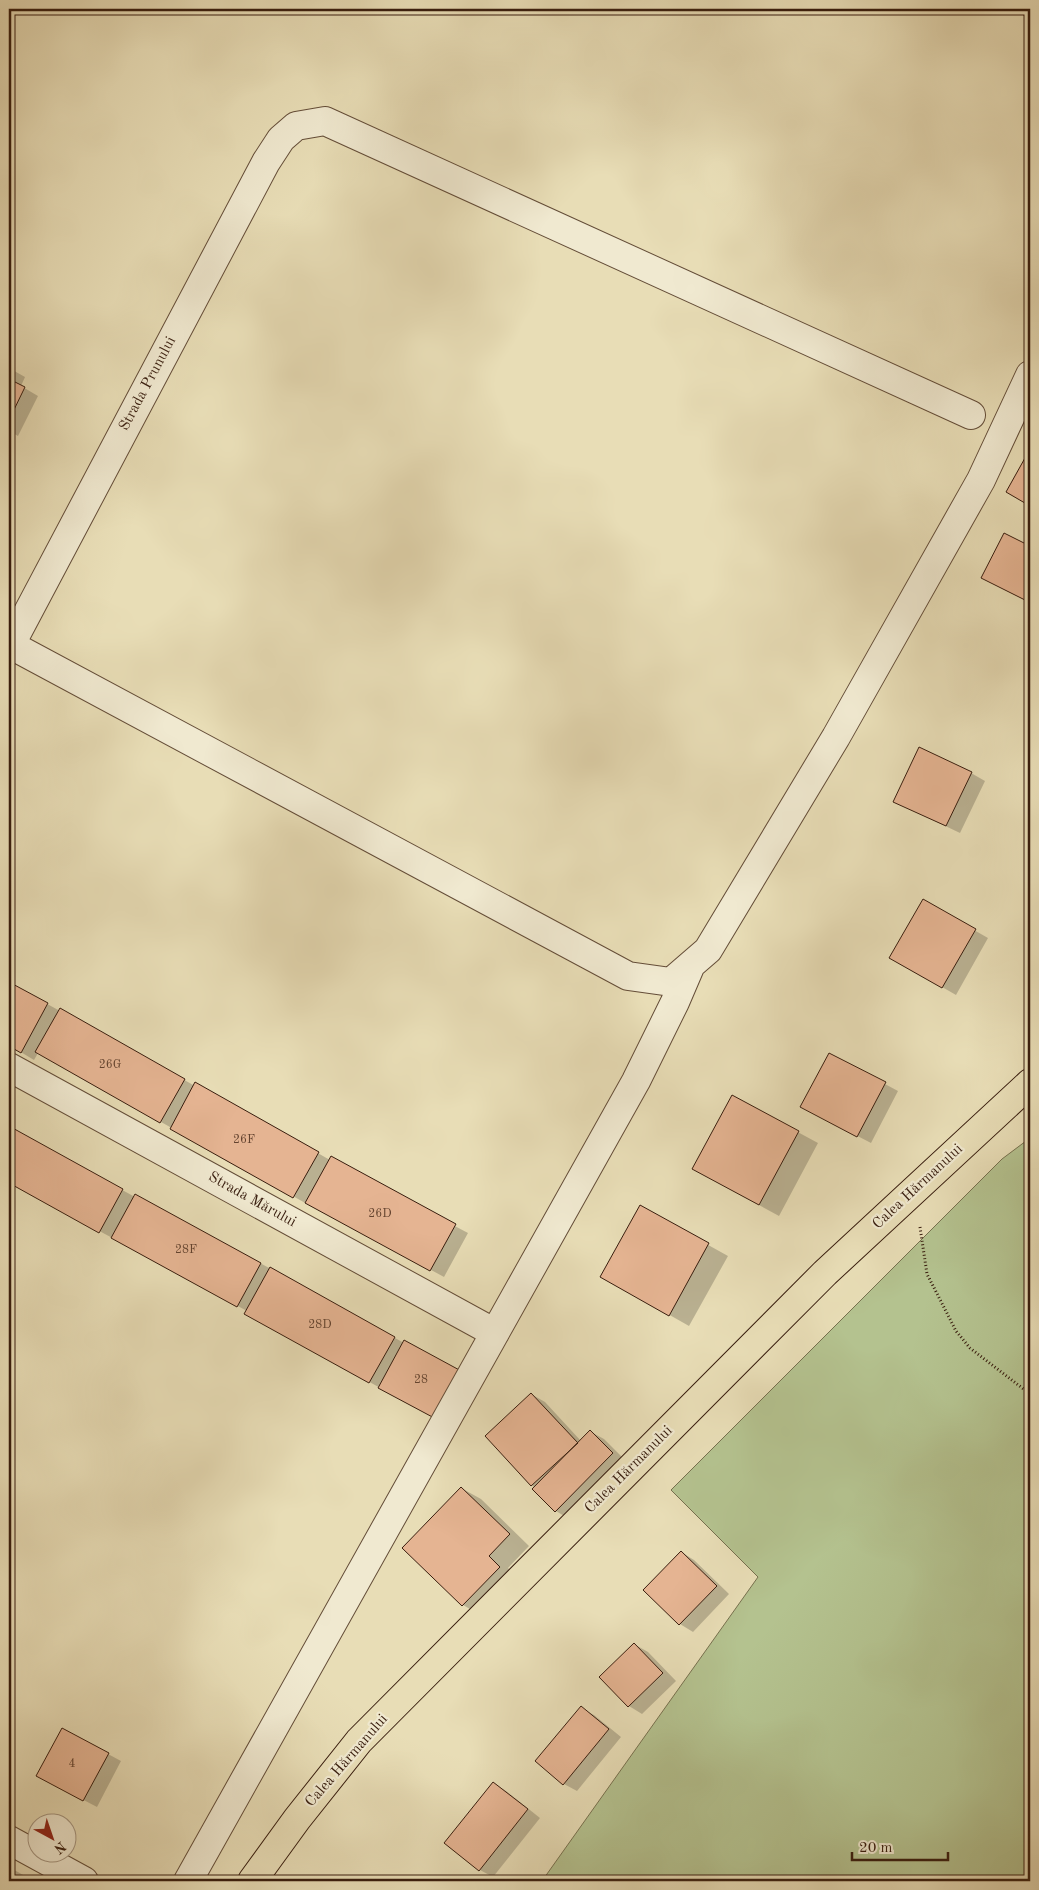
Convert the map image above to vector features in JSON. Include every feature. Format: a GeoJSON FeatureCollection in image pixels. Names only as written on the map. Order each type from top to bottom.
{"type":"FeatureCollection","features":[{"type":"Feature","properties":{"kind":"main road","name":"Calea Hărmanului"},"geometry":{"type":"LineString","coordinates":[[252,1881],[297,1819],[359,1741],[818,1280],[1030,1083]]}},
{"type":"Feature","properties":{"kind":"street","name":"Strada Prunului"},"geometry":{"type":"LineString","coordinates":[[9,646],[266,162],[281,139],[296,126],[325,121],[971,415]]}},
{"type":"Feature","properties":{"kind":"street"},"geometry":{"type":"LineString","coordinates":[[9,646],[628,976],[671,982],[708,950],[836,738],[981,480],[1030,375]]}},
{"type":"Feature","properties":{"kind":"street"},"geometry":{"type":"LineString","coordinates":[[188,1881],[636,1082],[690,965]]}},
{"type":"Feature","properties":{"kind":"street","name":"Strada Mărului"},"geometry":{"type":"LineString","coordinates":[[9,1067],[495,1333]]}},
{"type":"Feature","properties":{"kind":"street"},"geometry":{"type":"LineString","coordinates":[[9,1840],[84,1881]]}},
{"type":"Feature","properties":{"kind":"path"},"geometry":{"type":"LineString","coordinates":[[915,1189],[927,1274],[956,1331],[970,1348],[1030,1394]]}},
{"type":"Feature","properties":{"kind":"green space"},"geometry":{"type":"Polygon","coordinates":[[[1030,1138],[1030,1881],[542,1881],[758,1577],[671,1490],[1002,1159],[1030,1138]]]}},
{"type":"Feature","properties":{"kind":"building"},"geometry":{"type":"Polygon","coordinates":[[[1022,9],[1030,9],[1030,18],[1020,13],[1022,9]]]}},
{"type":"Feature","properties":{"kind":"building"},"geometry":{"type":"Polygon","coordinates":[[[9,379],[25,387],[9,420],[9,379]]]}},
{"type":"Feature","properties":{"kind":"building"},"geometry":{"type":"Polygon","coordinates":[[[1030,449],[1030,506],[1006,492],[1030,449]]]}},
{"type":"Feature","properties":{"kind":"building"},"geometry":{"type":"Polygon","coordinates":[[[1004,533],[1030,546],[1029,602],[981,578],[1004,533]]]}},
{"type":"Feature","properties":{"kind":"building"},"geometry":{"type":"Polygon","coordinates":[[[919,747],[972,772],[946,826],[893,802],[919,747]]]}},
{"type":"Feature","properties":{"kind":"building"},"geometry":{"type":"Polygon","coordinates":[[[923,899],[976,929],[942,988],[889,958],[923,899]]]}},
{"type":"Feature","properties":{"kind":"building"},"geometry":{"type":"Polygon","coordinates":[[[9,982],[48,1003],[21,1053],[9,1046],[9,982]]]}},
{"type":"Feature","properties":{"kind":"building"},"geometry":{"type":"Polygon","coordinates":[[[60,1008],[185,1079],[160,1123],[35,1052],[60,1008]]]}},
{"type":"Feature","properties":{"kind":"building"},"geometry":{"type":"Polygon","coordinates":[[[829,1053],[886,1082],[857,1137],[800,1107],[829,1053]]]}},
{"type":"Feature","properties":{"kind":"building"},"geometry":{"type":"Polygon","coordinates":[[[195,1082],[319,1152],[293,1198],[170,1129],[195,1082]]]}},
{"type":"Feature","properties":{"kind":"building"},"geometry":{"type":"Polygon","coordinates":[[[732,1095],[799,1131],[759,1205],[692,1169],[732,1095]]]}},
{"type":"Feature","properties":{"kind":"building"},"geometry":{"type":"Polygon","coordinates":[[[9,1126],[123,1189],[99,1233],[9,1183],[9,1126]]]}},
{"type":"Feature","properties":{"kind":"building"},"geometry":{"type":"Polygon","coordinates":[[[331,1156],[456,1224],[430,1271],[305,1203],[331,1156]]]}},
{"type":"Feature","properties":{"kind":"building"},"geometry":{"type":"Polygon","coordinates":[[[135,1194],[261,1263],[237,1307],[111,1238],[135,1194]]]}},
{"type":"Feature","properties":{"kind":"building"},"geometry":{"type":"Polygon","coordinates":[[[640,1205],[709,1243],[669,1316],[600,1277],[640,1205]]]}},
{"type":"Feature","properties":{"kind":"building"},"geometry":{"type":"Polygon","coordinates":[[[270,1267],[395,1337],[369,1383],[244,1314],[270,1267]]]}},
{"type":"Feature","properties":{"kind":"building"},"geometry":{"type":"Polygon","coordinates":[[[404,1340],[463,1372],[438,1420],[378,1388],[404,1340]]]}},
{"type":"Feature","properties":{"kind":"building"},"geometry":{"type":"Polygon","coordinates":[[[531,1393],[578,1443],[531,1486],[485,1436],[531,1393]]]}},
{"type":"Feature","properties":{"kind":"building"},"geometry":{"type":"Polygon","coordinates":[[[590,1430],[613,1453],[555,1512],[532,1489],[590,1430]]]}},
{"type":"Feature","properties":{"kind":"building"},"geometry":{"type":"Polygon","coordinates":[[[461,1487],[510,1534],[489,1556],[500,1567],[462,1606],[402,1548],[461,1487]]]}},
{"type":"Feature","properties":{"kind":"building"},"geometry":{"type":"Polygon","coordinates":[[[681,1551],[717,1586],[679,1625],[643,1590],[681,1551]]]}},
{"type":"Feature","properties":{"kind":"building"},"geometry":{"type":"Polygon","coordinates":[[[634,1643],[663,1673],[628,1707],[599,1677],[634,1643]]]}},
{"type":"Feature","properties":{"kind":"building"},"geometry":{"type":"Polygon","coordinates":[[[581,1706],[609,1729],[563,1785],[535,1761],[581,1706]]]}},
{"type":"Feature","properties":{"kind":"building"},"geometry":{"type":"Polygon","coordinates":[[[62,1728],[109,1753],[83,1801],[36,1776],[62,1728]]]}},
{"type":"Feature","properties":{"kind":"building"},"geometry":{"type":"Polygon","coordinates":[[[493,1782],[528,1809],[479,1871],[444,1843],[493,1782]]]}}]}
